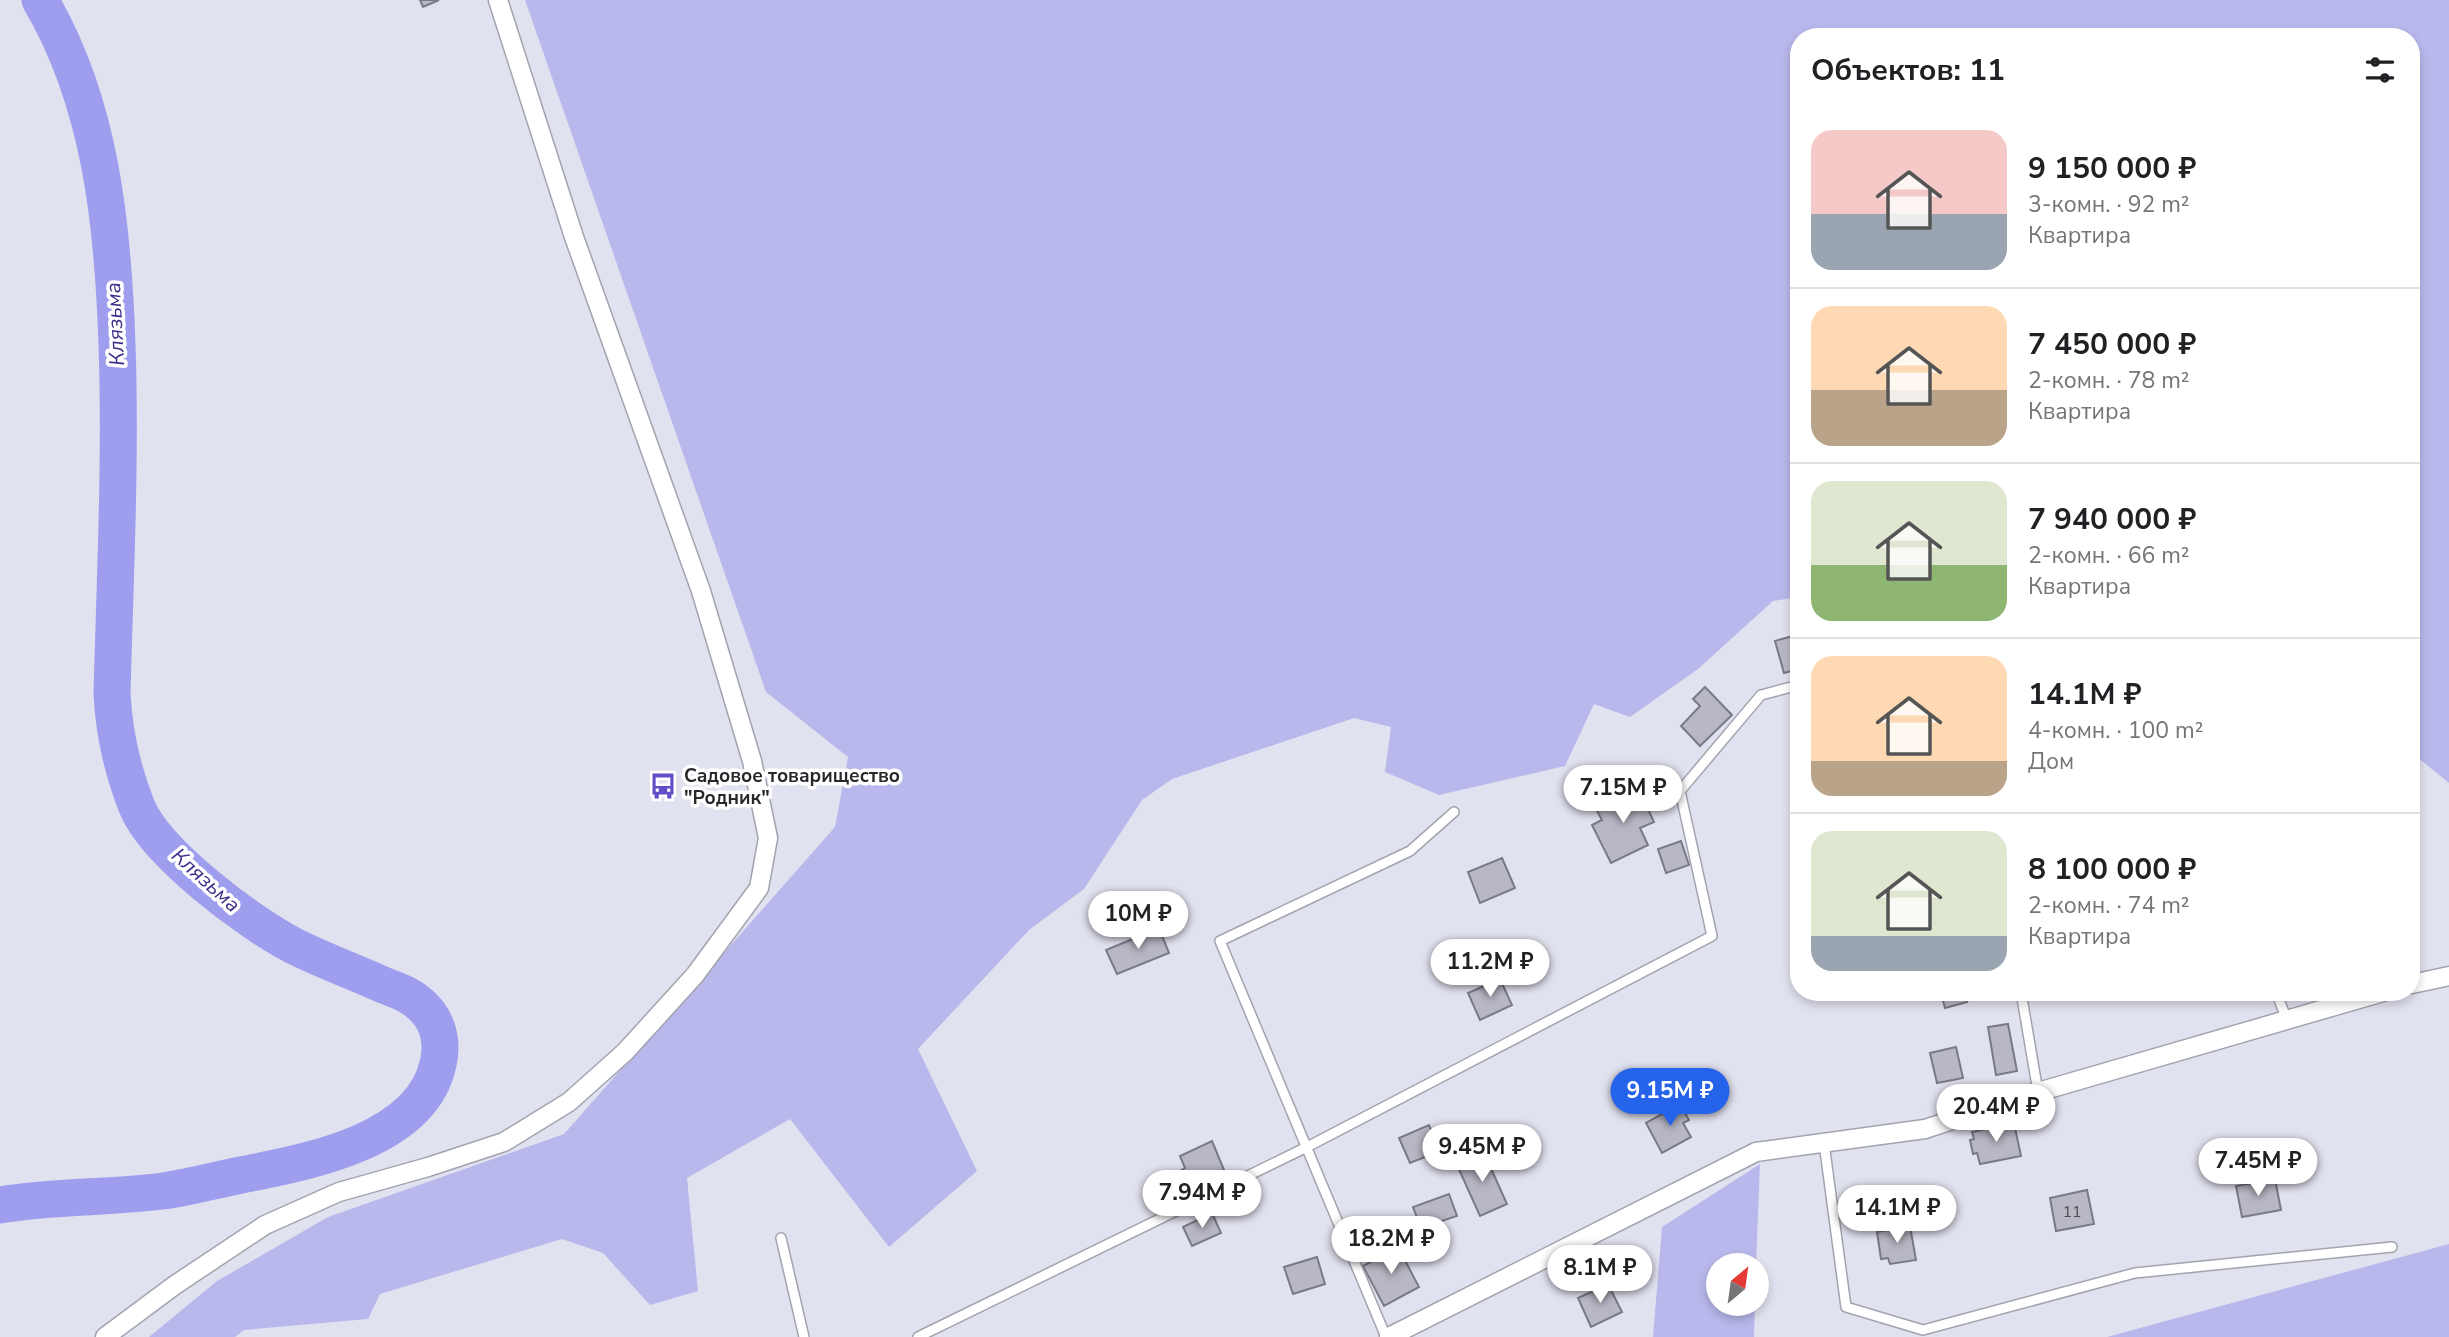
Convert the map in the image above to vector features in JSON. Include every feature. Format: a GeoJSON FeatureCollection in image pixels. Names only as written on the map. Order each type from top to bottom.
{"type":"FeatureCollection","features":[{"type":"Feature","properties":{"kind":"street"},"geometry":{"type":"LineString","coordinates":[[106,1337],[175,1285],[264,1225],[339,1192],[505,1142],[569,1102],[625,1052],[695,975],[759,888],[768,838],[752,761],[701,591],[574,237],[498,0]]}},
{"type":"Feature","properties":{"kind":"street"},"geometry":{"type":"LineString","coordinates":[[2420,982],[2449,976]]}},
{"type":"Feature","properties":{"kind":"street"},"geometry":{"type":"LineString","coordinates":[[1388,1337],[1756,1152],[1925,1129],[2038,1092],[2352,1001]]}},
{"type":"Feature","properties":{"kind":"lane"},"geometry":{"type":"LineString","coordinates":[[918,1337],[1307,1147],[1712,936],[1680,791],[1761,695],[1790,687]]}},
{"type":"Feature","properties":{"kind":"lane"},"geometry":{"type":"LineString","coordinates":[[1388,1337],[1220,941],[1410,851],[1454,812]]}},
{"type":"Feature","properties":{"kind":"lane"},"geometry":{"type":"LineString","coordinates":[[2023,1001],[2038,1092]]}},
{"type":"Feature","properties":{"kind":"lane"},"geometry":{"type":"LineString","coordinates":[[2280,1001],[2287,1020]]}},
{"type":"Feature","properties":{"kind":"lane"},"geometry":{"type":"LineString","coordinates":[[1824,1143],[1846,1307],[1923,1329],[2134,1273],[2392,1247]]}},
{"type":"Feature","properties":{"kind":"lane"},"geometry":{"type":"LineString","coordinates":[[780,1238],[804,1337]]}},
{"type":"Feature","properties":{"kind":"shaded area"},"geometry":{"type":"Polygon","coordinates":[[[525,0],[2449,0],[2449,783],[2420,759],[2420,28],[1790,28],[1790,598],[1773,601],[1698,669],[1630,717],[1594,704],[1565,766],[1439,795],[1385,772],[1391,727],[1354,718],[1172,779],[1142,800],[1084,889],[1029,930],[918,1049],[977,1171],[889,1247],[790,1119],[687,1178],[698,1291],[650,1305],[603,1253],[562,1239],[380,1294],[368,1319],[244,1330],[235,1337],[149,1337],[217,1281],[328,1217],[564,1134],[835,827],[848,757],[766,692],[525,0]]]}},
{"type":"Feature","properties":{"kind":"shaded area"},"geometry":{"type":"Polygon","coordinates":[[[1760,1164],[1756,1253],[1706,1253],[1706,1316],[1755,1316],[1754,1337],[1653,1337],[1662,1227],[1760,1164]]]}},
{"type":"Feature","properties":{"kind":"shaded area"},"geometry":{"type":"Polygon","coordinates":[[[2449,1244],[2449,1337],[2107,1337],[2449,1244]]]}},
{"type":"Feature","properties":{"kind":"building"},"geometry":{"type":"Polygon","coordinates":[[[420,0],[439,0],[423,7],[420,0]]]}},
{"type":"Feature","properties":{"kind":"building"},"geometry":{"type":"Polygon","coordinates":[[[1790,637],[1790,671],[1784,673],[1775,641],[1790,637]]]}},
{"type":"Feature","properties":{"kind":"building"},"geometry":{"type":"Polygon","coordinates":[[[1705,687],[1732,715],[1700,746],[1681,726],[1700,706],[1693,699],[1705,687]]]}},
{"type":"Feature","properties":{"kind":"building"},"geometry":{"type":"Polygon","coordinates":[[[1638,788],[1654,822],[1640,828],[1648,845],[1611,863],[1592,825],[1602,820],[1596,809],[1638,788]]]}},
{"type":"Feature","properties":{"kind":"building"},"geometry":{"type":"Polygon","coordinates":[[[1681,841],[1689,865],[1666,873],[1658,849],[1681,841]]]}},
{"type":"Feature","properties":{"kind":"building"},"geometry":{"type":"Polygon","coordinates":[[[1502,858],[1515,888],[1480,903],[1468,872],[1502,858]]]}},
{"type":"Feature","properties":{"kind":"building"},"geometry":{"type":"Polygon","coordinates":[[[1159,928],[1169,953],[1117,974],[1106,950],[1159,928]]]}},
{"type":"Feature","properties":{"kind":"building"},"geometry":{"type":"Polygon","coordinates":[[[1500,979],[1512,1005],[1480,1020],[1468,993],[1500,979]]]}},
{"type":"Feature","properties":{"kind":"building"},"geometry":{"type":"Polygon","coordinates":[[[1943,1001],[1967,1002],[1945,1008],[1943,1001]]]}},
{"type":"Feature","properties":{"kind":"building"},"geometry":{"type":"Polygon","coordinates":[[[2008,1024],[2017,1071],[1996,1075],[1988,1027],[2008,1024]]]}},
{"type":"Feature","properties":{"kind":"building"},"geometry":{"type":"Polygon","coordinates":[[[1956,1047],[1963,1078],[1937,1083],[1930,1053],[1956,1047]]]}},
{"type":"Feature","properties":{"kind":"building"},"geometry":{"type":"Polygon","coordinates":[[[1680,1104],[1689,1120],[1683,1123],[1691,1137],[1662,1153],[1646,1123],[1680,1104]]]}},
{"type":"Feature","properties":{"kind":"building"},"geometry":{"type":"Polygon","coordinates":[[[2014,1123],[2021,1156],[1980,1164],[1977,1153],[1973,1154],[1970,1140],[1974,1139],[1972,1132],[2014,1123]]]}},
{"type":"Feature","properties":{"kind":"building"},"geometry":{"type":"Polygon","coordinates":[[[1429,1125],[1440,1151],[1410,1163],[1399,1138],[1429,1125]]]}},
{"type":"Feature","properties":{"kind":"building"},"geometry":{"type":"Polygon","coordinates":[[[1212,1141],[1224,1170],[1193,1184],[1190,1177],[1184,1180],[1180,1171],[1185,1168],[1180,1156],[1212,1141]]]}},
{"type":"Feature","properties":{"kind":"building"},"geometry":{"type":"Polygon","coordinates":[[[1484,1153],[1507,1204],[1480,1216],[1457,1165],[1484,1153]]]}},
{"type":"Feature","properties":{"kind":"building"},"geometry":{"type":"Polygon","coordinates":[[[2275,1179],[2281,1210],[2242,1217],[2236,1186],[2275,1179]]]}},
{"type":"Feature","properties":{"kind":"building"},"geometry":{"type":"Polygon","coordinates":[[[2087,1190],[2094,1224],[2056,1231],[2050,1198],[2087,1190]]]}},
{"type":"Feature","properties":{"kind":"building"},"geometry":{"type":"Polygon","coordinates":[[[1449,1194],[1457,1216],[1421,1228],[1413,1207],[1449,1194]]]}},
{"type":"Feature","properties":{"kind":"building"},"geometry":{"type":"Polygon","coordinates":[[[1212,1213],[1221,1233],[1192,1246],[1183,1227],[1212,1213]]]}},
{"type":"Feature","properties":{"kind":"building"},"geometry":{"type":"Polygon","coordinates":[[[1910,1226],[1916,1260],[1890,1264],[1888,1258],[1881,1259],[1877,1232],[1910,1226]]]}},
{"type":"Feature","properties":{"kind":"building"},"geometry":{"type":"Polygon","coordinates":[[[1398,1247],[1419,1287],[1384,1306],[1363,1266],[1398,1247]]]}},
{"type":"Feature","properties":{"kind":"building"},"geometry":{"type":"Polygon","coordinates":[[[1317,1257],[1325,1284],[1293,1294],[1284,1267],[1317,1257]]]}},
{"type":"Feature","properties":{"kind":"building"},"geometry":{"type":"Polygon","coordinates":[[[1608,1284],[1622,1312],[1591,1327],[1578,1298],[1608,1284]]]}},
{"type":"Feature","properties":{"kind":"waterway","name":"Клязьма"},"geometry":{"type":"LineString","coordinates":[[0,1205],[163,1191],[327,1155],[358,1144],[385,1130],[409,1112],[427,1091],[440,1054],[437,1028],[428,1013],[415,1000],[294,946],[253,921],[183,865],[147,825],[137,807],[120,752],[112,694],[118,388],[115,300],[107,210],[100,166],[77,81],[61,40],[40,0]]}},
{"type":"Feature","properties":{"kind":"place","name":"Садовое товарищество \"Родник\""},"geometry":{"type":"Point","coordinates":[663,786]}}]}
